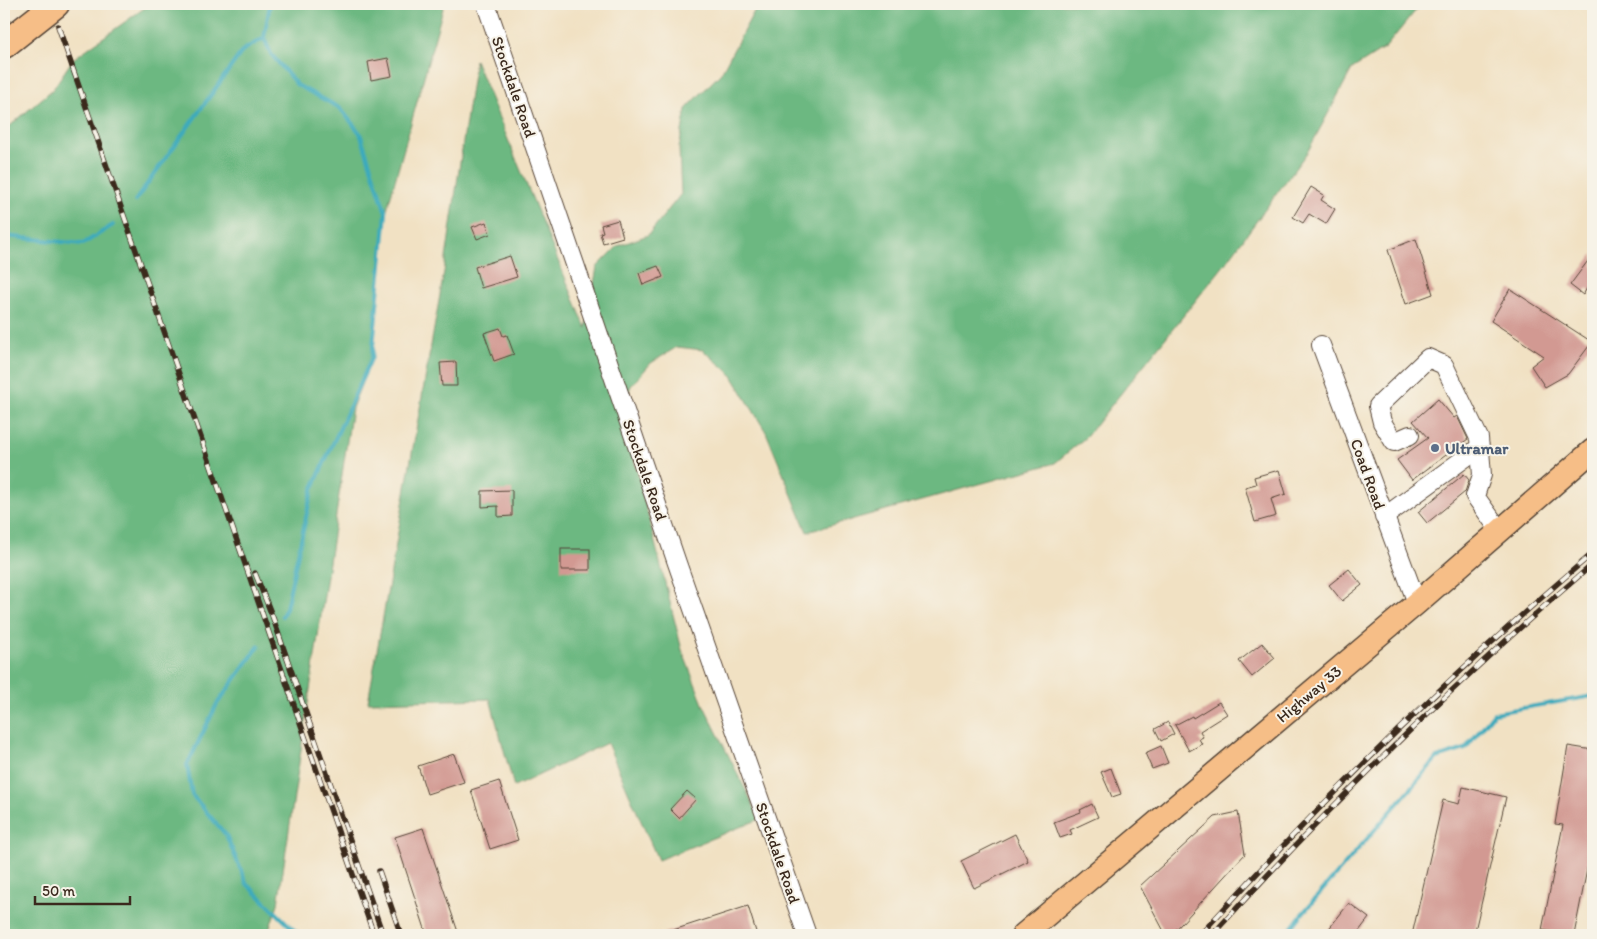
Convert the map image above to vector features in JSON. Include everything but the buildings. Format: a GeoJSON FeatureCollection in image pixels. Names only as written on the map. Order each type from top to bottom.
{"type":"FeatureCollection","features":[{"type":"Feature","properties":{"kind":"highway"},"geometry":{"type":"LineString","coordinates":[[4,44],[56,4]]}},
{"type":"Feature","properties":{"kind":"main road","name":"Highway 33"},"geometry":{"type":"LineString","coordinates":[[1024,935],[1416,603],[1593,450]]}},
{"type":"Feature","properties":{"kind":"street","name":"Stockdale Road"},"geometry":{"type":"LineString","coordinates":[[486,4],[673,553],[807,935]]}},
{"type":"Feature","properties":{"kind":"street","name":"Coad Road"},"geometry":{"type":"LineString","coordinates":[[1321,345],[1416,603]]}},
{"type":"Feature","properties":{"kind":"street"},"geometry":{"type":"LineString","coordinates":[[1410,435],[1394,442],[1382,422],[1378,406],[1428,358],[1444,365],[1479,438],[1482,475],[1475,496],[1500,531]]}},
{"type":"Feature","properties":{"kind":"street"},"geometry":{"type":"LineString","coordinates":[[1384,517],[1480,447]]}},
{"type":"Feature","properties":{"kind":"green space"},"geometry":{"type":"Polygon","coordinates":[[[150,4],[444,5],[386,213],[372,357],[352,408],[278,904],[269,930],[262,935],[4,935],[4,131],[53,89],[73,59],[150,4]]]}},
{"type":"Feature","properties":{"kind":"green space"},"geometry":{"type":"Polygon","coordinates":[[[758,4],[1421,4],[1385,48],[1352,69],[1308,151],[1225,264],[1086,437],[1055,463],[807,532],[766,432],[731,374],[703,350],[677,347],[651,363],[631,386],[621,408],[682,650],[703,704],[760,819],[658,860],[607,743],[514,787],[490,699],[368,702],[444,272],[475,60],[586,328],[597,267],[618,246],[648,235],[681,194],[679,148],[686,109],[721,73],[758,4]]]}},
{"type":"Feature","properties":{"kind":"waterway"},"geometry":{"type":"LineString","coordinates":[[270,4],[264,38],[271,54],[297,85],[340,108],[360,133],[386,213],[372,357],[312,490],[286,608],[282,616]]}},
{"type":"Feature","properties":{"kind":"waterway"},"geometry":{"type":"LineString","coordinates":[[135,201],[243,50],[264,38]]}},
{"type":"Feature","properties":{"kind":"waterway"},"geometry":{"type":"LineString","coordinates":[[4,236],[83,244],[113,225]]}},
{"type":"Feature","properties":{"kind":"waterway"},"geometry":{"type":"LineString","coordinates":[[259,646],[217,704],[187,765],[192,795],[226,835],[247,884],[299,935]]}},
{"type":"Feature","properties":{"kind":"waterway"},"geometry":{"type":"LineString","coordinates":[[1286,935],[1437,758],[1465,749],[1494,713],[1593,696]]}},
{"type":"Feature","properties":{"kind":"railway"},"geometry":{"type":"LineString","coordinates":[[58,26],[374,935]]}},
{"type":"Feature","properties":{"kind":"railway"},"geometry":{"type":"LineString","coordinates":[[1200,935],[1294,834],[1439,690],[1593,553]]}},
{"type":"Feature","properties":{"kind":"railway"},"geometry":{"type":"LineString","coordinates":[[1212,935],[1303,838],[1397,743],[1493,652],[1593,564]]}},
{"type":"Feature","properties":{"kind":"railway"},"geometry":{"type":"LineString","coordinates":[[255,573],[273,618],[383,935]]}},
{"type":"Feature","properties":{"kind":"railway"},"geometry":{"type":"LineString","coordinates":[[379,871],[401,935]]}},
{"type":"Feature","properties":{"kind":"place","name":"Ultramar"},"geometry":{"type":"Point","coordinates":[1435,448]}}]}
